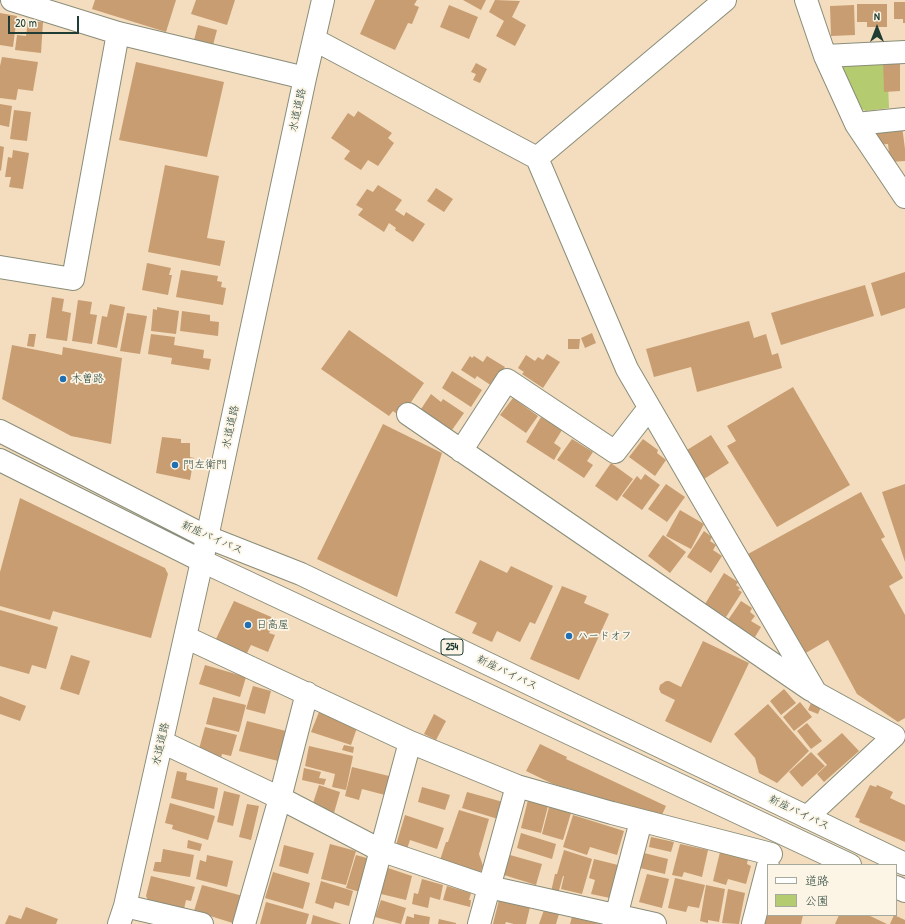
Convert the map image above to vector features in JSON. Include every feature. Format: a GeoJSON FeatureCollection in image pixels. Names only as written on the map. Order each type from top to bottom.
{"type":"FeatureCollection","features":[{"type":"Feature","properties":{"kind":"main road"},"geometry":{"type":"LineString","coordinates":[[12,0],[118,33],[305,78]]}},
{"type":"Feature","properties":{"kind":"main road","name":"水道道路"},"geometry":{"type":"LineString","coordinates":[[122,915],[202,561],[323,0]]}},
{"type":"Feature","properties":{"kind":"main road"},"geometry":{"type":"LineString","coordinates":[[537,158],[725,0]]}},
{"type":"Feature","properties":{"kind":"main road"},"geometry":{"type":"LineString","coordinates":[[806,0],[825,56],[856,124],[905,197]]}},
{"type":"Feature","properties":{"kind":"main road"},"geometry":{"type":"LineString","coordinates":[[0,267],[73,279],[118,33]]}},
{"type":"Feature","properties":{"kind":"main road"},"geometry":{"type":"LineString","coordinates":[[315,40],[537,158],[627,370],[816,693]]}},
{"type":"Feature","properties":{"kind":"main road"},"geometry":{"type":"LineString","coordinates":[[825,56],[905,52]]}},
{"type":"Feature","properties":{"kind":"main road"},"geometry":{"type":"LineString","coordinates":[[856,124],[905,120]]}},
{"type":"Feature","properties":{"kind":"main road"},"geometry":{"type":"LineString","coordinates":[[461,451],[508,380],[615,452],[649,408]]}},
{"type":"Feature","properties":{"kind":"main road"},"geometry":{"type":"LineString","coordinates":[[408,414],[816,693],[894,736],[808,817]]}},
{"type":"Feature","properties":{"kind":"main road","name":"新座バイパス"},"geometry":{"type":"LineString","coordinates":[[0,431],[207,537],[301,574],[905,864]]}},
{"type":"Feature","properties":{"kind":"main road"},"geometry":{"type":"LineString","coordinates":[[0,460],[202,561],[848,864]]}},
{"type":"Feature","properties":{"kind":"main road"},"geometry":{"type":"LineString","coordinates":[[185,637],[410,742],[518,786],[641,821],[769,861],[777,830]]}},
{"type":"Feature","properties":{"kind":"main road"},"geometry":{"type":"LineString","coordinates":[[244,924],[280,798],[307,693]]}},
{"type":"Feature","properties":{"kind":"main road"},"geometry":{"type":"LineString","coordinates":[[162,742],[280,798],[380,850],[490,887],[616,920],[655,924]]}},
{"type":"Feature","properties":{"kind":"main road"},"geometry":{"type":"LineString","coordinates":[[361,924],[410,742]]}},
{"type":"Feature","properties":{"kind":"main road"},"geometry":{"type":"LineString","coordinates":[[479,924],[518,786]]}},
{"type":"Feature","properties":{"kind":"main road"},"geometry":{"type":"LineString","coordinates":[[616,920],[641,821]]}},
{"type":"Feature","properties":{"kind":"main road"},"geometry":{"type":"LineString","coordinates":[[753,924],[767,869]]}},
{"type":"Feature","properties":{"kind":"main road"},"geometry":{"type":"LineString","coordinates":[[122,915],[202,924]]}},
{"type":"Feature","properties":{"kind":"green space"},"geometry":{"type":"Polygon","coordinates":[[[861,58],[887,61],[889,108],[866,111],[848,103],[833,68],[861,58]]]}},
{"type":"Feature","properties":{"kind":"building"},"geometry":{"type":"Polygon","coordinates":[[[95,0],[176,0],[166,32],[92,9],[95,0]]]}},
{"type":"Feature","properties":{"kind":"building"},"geometry":{"type":"Polygon","coordinates":[[[196,0],[235,0],[227,25],[191,14],[196,0]]]}},
{"type":"Feature","properties":{"kind":"building"},"geometry":{"type":"Polygon","coordinates":[[[375,0],[417,0],[414,5],[419,7],[412,24],[408,23],[395,50],[360,34],[375,0]]]}},
{"type":"Feature","properties":{"kind":"building"},"geometry":{"type":"Polygon","coordinates":[[[463,0],[486,0],[481,10],[463,0]]]}},
{"type":"Feature","properties":{"kind":"building"},"geometry":{"type":"Polygon","coordinates":[[[495,0],[520,1],[512,17],[526,25],[515,46],[496,36],[504,21],[489,12],[495,0]]]}},
{"type":"Feature","properties":{"kind":"building"},"geometry":{"type":"Polygon","coordinates":[[[894,2],[905,2],[905,23],[903,23],[903,19],[894,19],[894,2]]]}},
{"type":"Feature","properties":{"kind":"building"},"geometry":{"type":"Polygon","coordinates":[[[857,4],[887,4],[887,27],[867,27],[867,22],[857,22],[857,4]]]}},
{"type":"Feature","properties":{"kind":"building"},"geometry":{"type":"Polygon","coordinates":[[[449,5],[478,17],[469,39],[440,27],[449,5]]]}},
{"type":"Feature","properties":{"kind":"building"},"geometry":{"type":"Polygon","coordinates":[[[854,5],[855,35],[831,36],[830,6],[854,5]]]}},
{"type":"Feature","properties":{"kind":"building"},"geometry":{"type":"Polygon","coordinates":[[[0,13],[17,16],[13,47],[0,45],[0,13]]]}},
{"type":"Feature","properties":{"kind":"building"},"geometry":{"type":"Polygon","coordinates":[[[28,21],[43,22],[41,53],[15,50],[17,35],[26,36],[28,21]]]}},
{"type":"Feature","properties":{"kind":"building"},"geometry":{"type":"Polygon","coordinates":[[[198,25],[217,30],[213,45],[194,40],[198,25]]]}},
{"type":"Feature","properties":{"kind":"building"},"geometry":{"type":"Polygon","coordinates":[[[2,57],[38,62],[33,91],[18,89],[16,100],[0,98],[0,66],[2,57]]]}},
{"type":"Feature","properties":{"kind":"building"},"geometry":{"type":"Polygon","coordinates":[[[883,60],[900,60],[900,91],[884,92],[883,60]]]}},
{"type":"Feature","properties":{"kind":"building"},"geometry":{"type":"Polygon","coordinates":[[[136,62],[224,82],[207,157],[119,140],[136,62]]]}},
{"type":"Feature","properties":{"kind":"building"},"geometry":{"type":"Polygon","coordinates":[[[476,63],[487,69],[480,83],[473,80],[476,74],[471,72],[476,63]]]}},
{"type":"Feature","properties":{"kind":"building"},"geometry":{"type":"Polygon","coordinates":[[[0,104],[12,106],[9,127],[0,125],[0,104]]]}},
{"type":"Feature","properties":{"kind":"building"},"geometry":{"type":"Polygon","coordinates":[[[14,110],[31,112],[27,141],[10,139],[14,110]]]}},
{"type":"Feature","properties":{"kind":"building"},"geometry":{"type":"Polygon","coordinates":[[[358,111],[392,133],[388,138],[394,143],[378,166],[368,160],[361,170],[344,159],[350,151],[331,138],[348,113],[354,117],[358,111]]]}},
{"type":"Feature","properties":{"kind":"building"},"geometry":{"type":"Polygon","coordinates":[[[902,126],[905,161],[890,162],[888,144],[876,145],[874,130],[902,126]]]}},
{"type":"Feature","properties":{"kind":"building"},"geometry":{"type":"Polygon","coordinates":[[[0,146],[4,147],[1,171],[0,170],[0,146]]]}},
{"type":"Feature","properties":{"kind":"building"},"geometry":{"type":"Polygon","coordinates":[[[13,150],[29,153],[23,189],[9,187],[11,177],[5,177],[8,157],[12,158],[13,150]]]}},
{"type":"Feature","properties":{"kind":"building"},"geometry":{"type":"Polygon","coordinates":[[[165,165],[219,176],[207,238],[225,241],[220,266],[148,252],[165,165]]]}},
{"type":"Feature","properties":{"kind":"building"},"geometry":{"type":"Polygon","coordinates":[[[378,185],[402,200],[395,210],[404,216],[406,212],[425,224],[413,242],[395,230],[396,228],[389,223],[384,232],[358,215],[363,209],[356,205],[367,189],[373,192],[378,185]]]}},
{"type":"Feature","properties":{"kind":"building"},"geometry":{"type":"Polygon","coordinates":[[[436,188],[453,199],[444,212],[427,201],[436,188]]]}},
{"type":"Feature","properties":{"kind":"building"},"geometry":{"type":"Polygon","coordinates":[[[147,263],[171,268],[169,275],[172,275],[168,295],[142,290],[147,263]]]}},
{"type":"Feature","properties":{"kind":"building"},"geometry":{"type":"Polygon","coordinates":[[[181,270],[218,276],[217,281],[222,282],[221,287],[226,288],[223,305],[176,297],[181,270]]]}},
{"type":"Feature","properties":{"kind":"building"},"geometry":{"type":"Polygon","coordinates":[[[905,272],[905,308],[881,316],[871,283],[905,272]]]}},
{"type":"Feature","properties":{"kind":"building"},"geometry":{"type":"Polygon","coordinates":[[[865,285],[874,316],[781,345],[771,313],[865,285]]]}},
{"type":"Feature","properties":{"kind":"building"},"geometry":{"type":"Polygon","coordinates":[[[52,297],[64,299],[62,311],[71,313],[67,341],[46,338],[52,297]]]}},
{"type":"Feature","properties":{"kind":"building"},"geometry":{"type":"Polygon","coordinates":[[[78,300],[92,302],[90,314],[97,315],[92,344],[72,341],[78,300]]]}},
{"type":"Feature","properties":{"kind":"building"},"geometry":{"type":"Polygon","coordinates":[[[110,304],[125,307],[117,348],[97,344],[102,316],[107,317],[110,304]]]}},
{"type":"Feature","properties":{"kind":"building"},"geometry":{"type":"Polygon","coordinates":[[[157,307],[179,311],[176,334],[151,331],[153,309],[157,310],[157,307]]]}},
{"type":"Feature","properties":{"kind":"building"},"geometry":{"type":"Polygon","coordinates":[[[182,311],[210,315],[210,321],[219,322],[218,336],[180,331],[182,311]]]}},
{"type":"Feature","properties":{"kind":"building"},"geometry":{"type":"Polygon","coordinates":[[[127,313],[147,316],[140,354],[120,351],[127,313]]]}},
{"type":"Feature","properties":{"kind":"building"},"geometry":{"type":"Polygon","coordinates":[[[749,321],[754,338],[766,334],[772,355],[778,353],[782,368],[697,392],[691,367],[654,377],[646,349],[749,321]]]}},
{"type":"Feature","properties":{"kind":"building"},"geometry":{"type":"Polygon","coordinates":[[[349,330],[424,383],[401,417],[393,411],[389,416],[321,369],[349,330]]]}},
{"type":"Feature","properties":{"kind":"building"},"geometry":{"type":"Polygon","coordinates":[[[592,333],[596,343],[585,348],[581,338],[592,333]]]}},
{"type":"Feature","properties":{"kind":"building"},"geometry":{"type":"Polygon","coordinates":[[[29,334],[36,334],[34,347],[27,346],[29,334]]]}},
{"type":"Feature","properties":{"kind":"building"},"geometry":{"type":"Polygon","coordinates":[[[151,334],[175,337],[174,345],[204,350],[203,358],[211,359],[209,370],[171,364],[172,358],[148,354],[151,334]]]}},
{"type":"Feature","properties":{"kind":"building"},"geometry":{"type":"Polygon","coordinates":[[[568,339],[580,339],[579,349],[568,349],[568,339]]]}},
{"type":"Feature","properties":{"kind":"building","name":"木曽路"},"geometry":{"type":"Polygon","coordinates":[[[12,345],[62,355],[63,347],[122,358],[111,444],[71,436],[2,399],[12,345]]]}},
{"type":"Feature","properties":{"kind":"building"},"geometry":{"type":"Polygon","coordinates":[[[547,354],[560,362],[543,388],[522,374],[524,372],[518,368],[526,355],[535,361],[538,357],[543,360],[547,354]]]}},
{"type":"Feature","properties":{"kind":"building"},"geometry":{"type":"Polygon","coordinates":[[[470,356],[472,358],[474,356],[483,362],[487,356],[505,367],[492,386],[477,376],[475,379],[461,370],[470,356]]]}},
{"type":"Feature","properties":{"kind":"building"},"geometry":{"type":"Polygon","coordinates":[[[452,371],[482,390],[471,407],[442,388],[452,371]]]}},
{"type":"Feature","properties":{"kind":"building"},"geometry":{"type":"Polygon","coordinates":[[[793,387],[850,485],[777,527],[727,446],[736,441],[727,426],[793,387]]]}},
{"type":"Feature","properties":{"kind":"building"},"geometry":{"type":"Polygon","coordinates":[[[431,394],[441,402],[443,399],[464,413],[452,430],[421,409],[431,394]]]}},
{"type":"Feature","properties":{"kind":"building"},"geometry":{"type":"Polygon","coordinates":[[[513,398],[538,416],[526,433],[500,415],[513,398]]]}},
{"type":"Feature","properties":{"kind":"building"},"geometry":{"type":"Polygon","coordinates":[[[541,417],[562,430],[554,443],[561,448],[554,460],[526,442],[541,417]]]}},
{"type":"Feature","properties":{"kind":"building"},"geometry":{"type":"Polygon","coordinates":[[[383,424],[442,453],[397,597],[317,559],[383,424]]]}},
{"type":"Feature","properties":{"kind":"building"},"geometry":{"type":"Polygon","coordinates":[[[711,435],[729,463],[704,479],[687,450],[711,435]]]}},
{"type":"Feature","properties":{"kind":"building","name":"門左衛門"},"geometry":{"type":"Polygon","coordinates":[[[162,437],[181,439],[181,443],[190,443],[190,457],[194,458],[190,480],[156,473],[162,437]]]}},
{"type":"Feature","properties":{"kind":"building"},"geometry":{"type":"Polygon","coordinates":[[[572,439],[593,452],[587,461],[593,465],[584,478],[557,460],[572,439]]]}},
{"type":"Feature","properties":{"kind":"building"},"geometry":{"type":"Polygon","coordinates":[[[643,439],[658,450],[657,453],[666,460],[655,476],[629,457],[643,439]]]}},
{"type":"Feature","properties":{"kind":"building"},"geometry":{"type":"Polygon","coordinates":[[[611,463],[633,479],[617,501],[595,486],[611,463]]]}},
{"type":"Feature","properties":{"kind":"building"},"geometry":{"type":"Polygon","coordinates":[[[645,474],[660,485],[642,510],[622,496],[637,476],[641,480],[645,474]]]}},
{"type":"Feature","properties":{"kind":"building"},"geometry":{"type":"Polygon","coordinates":[[[666,484],[685,497],[667,522],[648,509],[666,484]]]}},
{"type":"Feature","properties":{"kind":"building"},"geometry":{"type":"Polygon","coordinates":[[[905,484],[905,562],[882,492],[905,484]]]}},
{"type":"Feature","properties":{"kind":"building"},"geometry":{"type":"Polygon","coordinates":[[[861,492],[885,537],[881,539],[903,578],[889,586],[905,615],[905,718],[898,722],[857,694],[828,640],[804,654],[748,554],[861,492]]]}},
{"type":"Feature","properties":{"kind":"building"},"geometry":{"type":"Polygon","coordinates":[[[20,498],[165,568],[168,574],[151,638],[53,611],[50,620],[0,606],[0,572],[20,498]]]}},
{"type":"Feature","properties":{"kind":"building"},"geometry":{"type":"Polygon","coordinates":[[[680,510],[704,524],[691,549],[666,536],[680,510]]]}},
{"type":"Feature","properties":{"kind":"building"},"geometry":{"type":"Polygon","coordinates":[[[704,531],[712,537],[710,541],[716,545],[713,550],[722,556],[711,573],[687,557],[704,531]]]}},
{"type":"Feature","properties":{"kind":"building"},"geometry":{"type":"Polygon","coordinates":[[[663,535],[686,552],[670,573],[648,556],[663,535]]]}},
{"type":"Feature","properties":{"kind":"building"},"geometry":{"type":"Polygon","coordinates":[[[480,560],[507,573],[511,566],[553,586],[535,624],[530,622],[520,642],[497,631],[492,642],[472,633],[477,623],[455,613],[480,560]]]}},
{"type":"Feature","properties":{"kind":"building"},"geometry":{"type":"Polygon","coordinates":[[[724,573],[738,582],[736,585],[740,588],[738,590],[742,592],[726,617],[705,604],[724,573]]]}},
{"type":"Feature","properties":{"kind":"building","name":"ハードオフ"},"geometry":{"type":"Polygon","coordinates":[[[562,586],[587,596],[584,603],[609,614],[579,680],[530,659],[562,586]]]}},
{"type":"Feature","properties":{"kind":"building","name":"日高屋"},"geometry":{"type":"Polygon","coordinates":[[[234,601],[276,619],[269,633],[275,635],[268,652],[251,645],[246,655],[215,641],[234,601]]]}},
{"type":"Feature","properties":{"kind":"building"},"geometry":{"type":"Polygon","coordinates":[[[741,601],[752,608],[750,612],[755,616],[751,621],[761,627],[755,637],[728,620],[741,601]]]}},
{"type":"Feature","properties":{"kind":"building"},"geometry":{"type":"Polygon","coordinates":[[[0,610],[58,627],[46,669],[32,665],[29,674],[0,666],[0,610]]]}},
{"type":"Feature","properties":{"kind":"building"},"geometry":{"type":"Polygon","coordinates":[[[703,641],[749,663],[711,743],[665,721],[675,700],[661,693],[659,689],[660,685],[666,681],[681,687],[703,641]]]}},
{"type":"Feature","properties":{"kind":"building"},"geometry":{"type":"Polygon","coordinates":[[[71,655],[90,661],[79,695],[60,689],[71,655]]]}},
{"type":"Feature","properties":{"kind":"building"},"geometry":{"type":"Polygon","coordinates":[[[205,665],[246,677],[240,697],[199,684],[205,665]]]}},
{"type":"Feature","properties":{"kind":"building"},"geometry":{"type":"Polygon","coordinates":[[[253,686],[271,691],[265,714],[246,709],[253,686]]]}},
{"type":"Feature","properties":{"kind":"building"},"geometry":{"type":"Polygon","coordinates":[[[784,689],[796,703],[781,715],[770,701],[784,689]]]}},
{"type":"Feature","properties":{"kind":"building"},"geometry":{"type":"Polygon","coordinates":[[[0,696],[26,706],[20,721],[0,714],[0,696]]]}},
{"type":"Feature","properties":{"kind":"building"},"geometry":{"type":"Polygon","coordinates":[[[213,697],[246,705],[239,732],[206,724],[213,697]]]}},
{"type":"Feature","properties":{"kind":"building"},"geometry":{"type":"Polygon","coordinates":[[[800,702],[812,717],[794,731],[783,717],[800,702]]]}},
{"type":"Feature","properties":{"kind":"building"},"geometry":{"type":"Polygon","coordinates":[[[811,703],[821,707],[818,714],[808,710],[811,703]]]}},
{"type":"Feature","properties":{"kind":"building"},"geometry":{"type":"Polygon","coordinates":[[[768,704],[809,751],[777,783],[759,773],[755,758],[734,734],[768,704]]]}},
{"type":"Feature","properties":{"kind":"building"},"geometry":{"type":"Polygon","coordinates":[[[319,712],[358,725],[351,745],[311,732],[319,712]]]}},
{"type":"Feature","properties":{"kind":"building"},"geometry":{"type":"Polygon","coordinates":[[[434,714],[446,721],[436,740],[424,734],[434,714]]]}},
{"type":"Feature","properties":{"kind":"building"},"geometry":{"type":"Polygon","coordinates":[[[247,721],[286,731],[278,761],[239,751],[247,721]]]}},
{"type":"Feature","properties":{"kind":"building"},"geometry":{"type":"Polygon","coordinates":[[[807,723],[822,741],[811,749],[797,731],[807,723]]]}},
{"type":"Feature","properties":{"kind":"building"},"geometry":{"type":"Polygon","coordinates":[[[205,727],[237,735],[231,756],[222,754],[221,758],[199,749],[205,727]]]}},
{"type":"Feature","properties":{"kind":"building"},"geometry":{"type":"Polygon","coordinates":[[[842,733],[859,751],[824,782],[817,774],[827,765],[817,754],[842,733]]]}},
{"type":"Feature","properties":{"kind":"building"},"geometry":{"type":"Polygon","coordinates":[[[540,744],[567,757],[566,759],[666,806],[661,817],[620,806],[605,799],[553,784],[526,771],[540,744]]]}},
{"type":"Feature","properties":{"kind":"building"},"geometry":{"type":"Polygon","coordinates":[[[344,745],[354,747],[353,753],[342,750],[344,745]]]}},
{"type":"Feature","properties":{"kind":"building"},"geometry":{"type":"Polygon","coordinates":[[[309,746],[353,756],[346,790],[332,787],[335,774],[305,766],[309,746]]]}},
{"type":"Feature","properties":{"kind":"building"},"geometry":{"type":"Polygon","coordinates":[[[811,752],[825,766],[802,787],[789,772],[811,752]]]}},
{"type":"Feature","properties":{"kind":"building"},"geometry":{"type":"Polygon","coordinates":[[[352,767],[389,776],[385,795],[362,789],[359,800],[345,796],[352,767]]]}},
{"type":"Feature","properties":{"kind":"building"},"geometry":{"type":"Polygon","coordinates":[[[304,768],[321,772],[319,778],[326,779],[324,785],[302,780],[304,768]]]}},
{"type":"Feature","properties":{"kind":"building"},"geometry":{"type":"Polygon","coordinates":[[[177,771],[187,773],[186,780],[218,788],[214,809],[171,798],[177,771]]]}},
{"type":"Feature","properties":{"kind":"building"},"geometry":{"type":"Polygon","coordinates":[[[319,785],[340,792],[334,813],[312,806],[319,785]]]}},
{"type":"Feature","properties":{"kind":"building"},"geometry":{"type":"Polygon","coordinates":[[[870,785],[876,787],[877,785],[893,792],[890,798],[905,805],[905,842],[859,822],[860,819],[855,817],[870,785]]]}},
{"type":"Feature","properties":{"kind":"building"},"geometry":{"type":"Polygon","coordinates":[[[422,787],[450,795],[445,810],[418,802],[422,787]]]}},
{"type":"Feature","properties":{"kind":"building"},"geometry":{"type":"Polygon","coordinates":[[[224,791],[240,795],[233,826],[217,822],[224,791]]]}},
{"type":"Feature","properties":{"kind":"building"},"geometry":{"type":"Polygon","coordinates":[[[467,792],[503,802],[498,819],[462,808],[467,792]]]}},
{"type":"Feature","properties":{"kind":"building"},"geometry":{"type":"Polygon","coordinates":[[[528,800],[548,806],[541,833],[521,828],[528,800]]]}},
{"type":"Feature","properties":{"kind":"building"},"geometry":{"type":"Polygon","coordinates":[[[170,803],[215,816],[208,840],[172,829],[173,825],[165,823],[170,803]]]}},
{"type":"Feature","properties":{"kind":"building"},"geometry":{"type":"Polygon","coordinates":[[[247,804],[259,806],[251,840],[239,837],[247,804]]]}},
{"type":"Feature","properties":{"kind":"building"},"geometry":{"type":"Polygon","coordinates":[[[549,807],[571,813],[563,840],[542,834],[549,807]]]}},
{"type":"Feature","properties":{"kind":"building"},"geometry":{"type":"Polygon","coordinates":[[[459,810],[489,819],[479,854],[483,866],[480,873],[440,860],[459,810]]]}},
{"type":"Feature","properties":{"kind":"building"},"geometry":{"type":"Polygon","coordinates":[[[405,815],[444,828],[437,849],[410,840],[407,849],[396,845],[405,815]]]}},
{"type":"Feature","properties":{"kind":"building"},"geometry":{"type":"Polygon","coordinates":[[[573,815],[624,831],[617,855],[590,847],[587,855],[563,847],[573,815]]]}},
{"type":"Feature","properties":{"kind":"building"},"geometry":{"type":"Polygon","coordinates":[[[521,833],[556,844],[552,859],[517,848],[521,833]]]}},
{"type":"Feature","properties":{"kind":"building"},"geometry":{"type":"Polygon","coordinates":[[[651,837],[674,842],[671,852],[649,847],[651,837]]]}},
{"type":"Feature","properties":{"kind":"building"},"geometry":{"type":"Polygon","coordinates":[[[188,840],[202,844],[200,851],[187,848],[188,840]]]}},
{"type":"Feature","properties":{"kind":"building"},"geometry":{"type":"Polygon","coordinates":[[[330,844],[356,851],[346,885],[321,879],[330,844]]]}},
{"type":"Feature","properties":{"kind":"building"},"geometry":{"type":"Polygon","coordinates":[[[680,844],[708,850],[702,877],[684,872],[682,877],[672,875],[680,844]]]}},
{"type":"Feature","properties":{"kind":"building"},"geometry":{"type":"Polygon","coordinates":[[[284,845],[314,853],[308,874],[279,866],[284,845]]]}},
{"type":"Feature","properties":{"kind":"building"},"geometry":{"type":"Polygon","coordinates":[[[163,849],[194,855],[190,877],[153,871],[155,862],[161,862],[163,849]]]}},
{"type":"Feature","properties":{"kind":"building"},"geometry":{"type":"Polygon","coordinates":[[[564,850],[592,859],[582,894],[561,889],[564,876],[558,894],[551,892],[555,874],[557,874],[564,850]]]}},
{"type":"Feature","properties":{"kind":"building"},"geometry":{"type":"Polygon","coordinates":[[[720,852],[748,859],[747,864],[751,866],[746,884],[728,879],[726,885],[713,881],[720,852]]]}},
{"type":"Feature","properties":{"kind":"building"},"geometry":{"type":"Polygon","coordinates":[[[644,853],[668,859],[665,874],[640,868],[644,853]]]}},
{"type":"Feature","properties":{"kind":"building"},"geometry":{"type":"Polygon","coordinates":[[[207,855],[233,861],[227,887],[196,879],[200,860],[206,862],[207,855]]]}},
{"type":"Feature","properties":{"kind":"building"},"geometry":{"type":"Polygon","coordinates":[[[356,855],[370,859],[360,892],[346,888],[356,855]]]}},
{"type":"Feature","properties":{"kind":"building"},"geometry":{"type":"Polygon","coordinates":[[[510,855],[542,864],[536,885],[504,875],[510,855]]]}},
{"type":"Feature","properties":{"kind":"building"},"geometry":{"type":"Polygon","coordinates":[[[594,859],[618,865],[610,898],[591,894],[595,880],[589,878],[594,859]]]}},
{"type":"Feature","properties":{"kind":"building"},"geometry":{"type":"Polygon","coordinates":[[[388,868],[412,876],[406,900],[381,894],[388,868]]]}},
{"type":"Feature","properties":{"kind":"building"},"geometry":{"type":"Polygon","coordinates":[[[273,872],[310,883],[303,909],[265,898],[273,872]]]}},
{"type":"Feature","properties":{"kind":"building"},"geometry":{"type":"Polygon","coordinates":[[[647,874],[669,879],[662,908],[639,902],[647,874]]]}},
{"type":"Feature","properties":{"kind":"building"},"geometry":{"type":"Polygon","coordinates":[[[151,876],[195,887],[191,901],[186,900],[184,909],[148,900],[146,896],[151,876]]]}},
{"type":"Feature","properties":{"kind":"building"},"geometry":{"type":"Polygon","coordinates":[[[675,878],[705,885],[699,908],[688,906],[686,912],[668,908],[675,878]]]}},
{"type":"Feature","properties":{"kind":"building"},"geometry":{"type":"Polygon","coordinates":[[[422,879],[443,885],[440,900],[430,897],[428,908],[412,904],[414,893],[418,894],[422,879]]]}},
{"type":"Feature","properties":{"kind":"building"},"geometry":{"type":"Polygon","coordinates":[[[321,881],[353,891],[349,906],[335,902],[333,909],[315,903],[321,881]]]}},
{"type":"Feature","properties":{"kind":"building"},"geometry":{"type":"Polygon","coordinates":[[[202,885],[243,896],[236,924],[194,911],[202,885]]]}},
{"type":"Feature","properties":{"kind":"building"},"geometry":{"type":"Polygon","coordinates":[[[706,885],[725,889],[719,922],[708,920],[708,923],[700,921],[706,885]]]}},
{"type":"Feature","properties":{"kind":"building"},"geometry":{"type":"Polygon","coordinates":[[[447,886],[471,893],[469,900],[471,900],[470,907],[443,900],[447,886]]]}},
{"type":"Feature","properties":{"kind":"building"},"geometry":{"type":"Polygon","coordinates":[[[728,889],[745,893],[739,924],[722,923],[728,889]]]}},
{"type":"Feature","properties":{"kind":"building"},"geometry":{"type":"Polygon","coordinates":[[[381,900],[406,908],[401,924],[375,917],[381,900]]]}},
{"type":"Feature","properties":{"kind":"building"},"geometry":{"type":"Polygon","coordinates":[[[499,900],[530,907],[526,924],[506,922],[505,924],[493,924],[499,900]]]}},
{"type":"Feature","properties":{"kind":"building"},"geometry":{"type":"Polygon","coordinates":[[[767,900],[767,916],[803,916],[801,924],[760,924],[767,900]]]}},
{"type":"Feature","properties":{"kind":"building"},"geometry":{"type":"Polygon","coordinates":[[[266,902],[309,914],[306,924],[260,924],[266,902]]]}},
{"type":"Feature","properties":{"kind":"building"},"geometry":{"type":"Polygon","coordinates":[[[26,907],[58,919],[56,924],[5,924],[9,915],[21,919],[26,907]]]}},
{"type":"Feature","properties":{"kind":"building"},"geometry":{"type":"Polygon","coordinates":[[[544,910],[559,914],[556,924],[539,924],[544,910]]]}},
{"type":"Feature","properties":{"kind":"building"},"geometry":{"type":"Polygon","coordinates":[[[414,914],[430,917],[429,924],[405,924],[407,916],[414,918],[414,914]]]}},
{"type":"Feature","properties":{"kind":"building"},"geometry":{"type":"Polygon","coordinates":[[[313,915],[342,924],[311,924],[313,915]]]}},
{"type":"Feature","properties":{"kind":"building"},"geometry":{"type":"Polygon","coordinates":[[[839,916],[870,916],[887,924],[835,924],[839,916]]]}},
{"type":"Feature","properties":{"kind":"building"},"geometry":{"type":"Polygon","coordinates":[[[894,916],[905,920],[905,924],[890,924],[894,916]]]}},
{"type":"Feature","properties":{"kind":"building"},"geometry":{"type":"Polygon","coordinates":[[[572,917],[601,923],[601,924],[570,924],[572,917]]]}},
{"type":"Feature","properties":{"kind":"building"},"geometry":{"type":"Polygon","coordinates":[[[439,919],[456,923],[456,924],[438,924],[439,919]]]}},
{"type":"Feature","properties":{"kind":"place","name":"木曽路"},"geometry":{"type":"Point","coordinates":[63,379]}},
{"type":"Feature","properties":{"kind":"place","name":"門左衛門"},"geometry":{"type":"Point","coordinates":[175,465]}},
{"type":"Feature","properties":{"kind":"place","name":"日高屋"},"geometry":{"type":"Point","coordinates":[248,625]}},
{"type":"Feature","properties":{"kind":"place","name":"ハードオフ"},"geometry":{"type":"Point","coordinates":[569,636]}}]}
